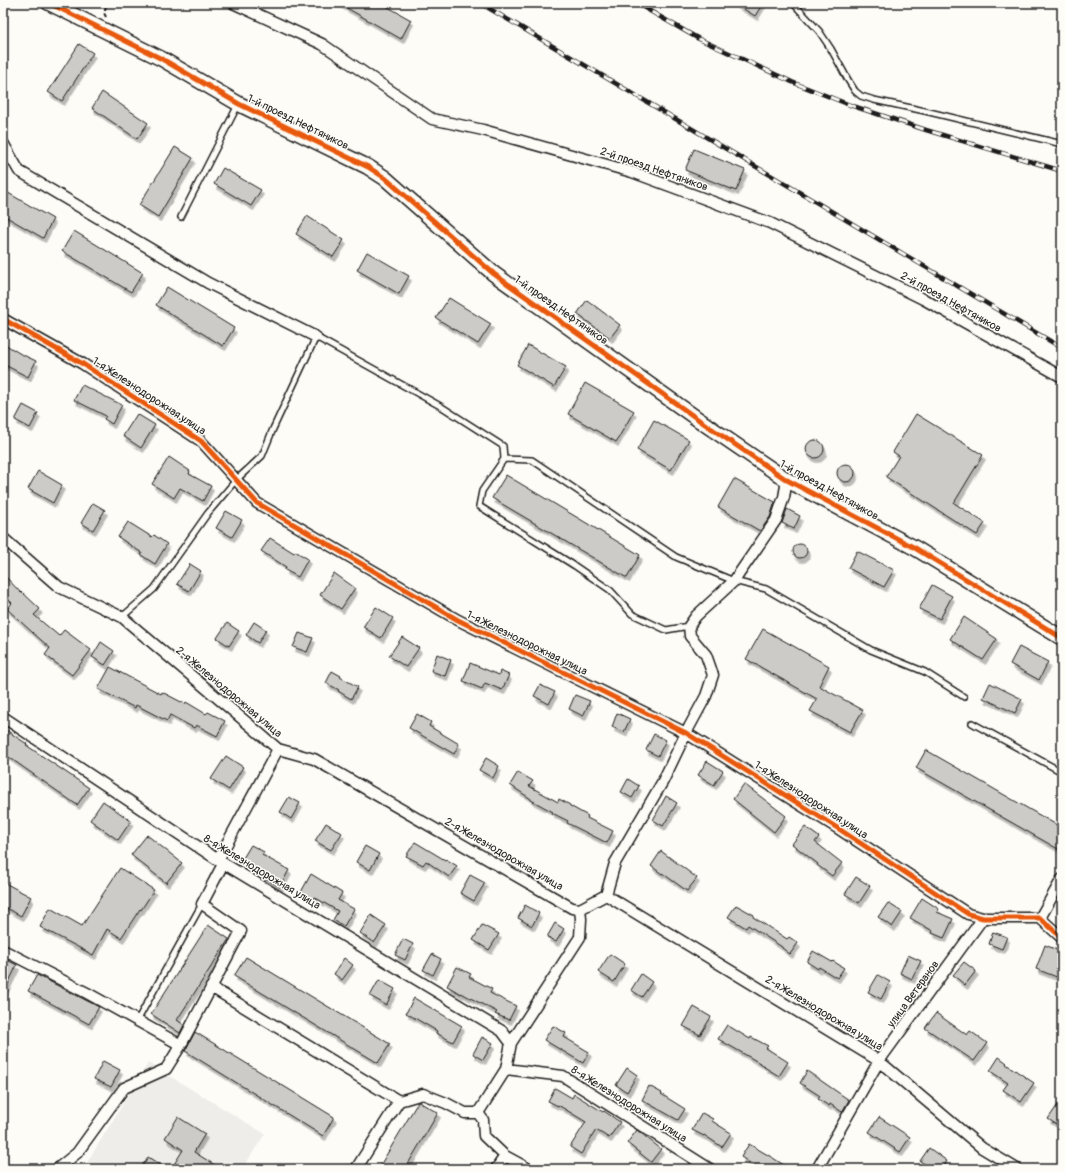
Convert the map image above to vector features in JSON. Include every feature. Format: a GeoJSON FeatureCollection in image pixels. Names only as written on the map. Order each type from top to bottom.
{"type":"FeatureCollection","features":[{"type":"Feature","properties":{"kind":"street","name":"1-й проезд Нефтяников"},"geometry":{"type":"LineString","coordinates":[[49,3],[162,59],[239,104],[368,167],[385,178],[494,274],[699,420],[787,480],[915,548],[1062,638]]}},
{"type":"Feature","properties":{"kind":"street","name":"2-й проезд Нефтяников"},"geometry":{"type":"LineString","coordinates":[[233,3],[322,44],[432,119],[483,130],[632,172],[770,223],[925,300],[1062,377]]}},
{"type":"Feature","properties":{"kind":"street"},"geometry":{"type":"LineString","coordinates":[[3,143],[20,171],[208,283],[316,337]]}},
{"type":"Feature","properties":{"kind":"street","name":"1-я Железнодорожная улица"},"geometry":{"type":"LineString","coordinates":[[3,319],[83,364],[202,441],[257,503],[458,620],[686,733],[839,829],[968,914],[983,918],[1040,918]]}},
{"type":"Feature","properties":{"kind":"street"},"geometry":{"type":"LineString","coordinates":[[478,1113],[506,1068],[511,1043],[580,936],[580,909],[606,895],[615,863],[663,782],[686,733],[706,696],[713,675],[706,655],[690,636],[690,626],[696,616],[734,581],[776,520],[784,497],[787,480]]}},
{"type":"Feature","properties":{"kind":"street","name":"2-я Железнодорожная улица"},"geometry":{"type":"LineString","coordinates":[[3,538],[59,587],[122,617],[278,749],[314,759],[572,908],[580,909]]}},
{"type":"Feature","properties":{"kind":"street","name":"8-я Железнодорожная улица"},"geometry":{"type":"LineString","coordinates":[[3,718],[221,862],[502,1031],[511,1043]]}},
{"type":"Feature","properties":{"kind":"street"},"geometry":{"type":"LineString","coordinates":[[57,1169],[77,1153],[124,1088],[166,1069],[241,931],[202,904],[221,862],[278,749]]}},
{"type":"Feature","properties":{"kind":"street"},"geometry":{"type":"LineString","coordinates":[[1062,879],[1040,918],[1062,938]]}},
{"type":"Feature","properties":{"kind":"street","name":"2-я Железнодорожная улица"},"geometry":{"type":"LineString","coordinates":[[606,895],[879,1061],[982,1148],[1017,1169]]}},
{"type":"Feature","properties":{"kind":"street","name":"улица Ветеранов"},"geometry":{"type":"LineString","coordinates":[[817,1169],[879,1061],[983,918]]}},
{"type":"Feature","properties":{"kind":"street"},"geometry":{"type":"LineString","coordinates":[[3,950],[87,992],[180,1045]]}},
{"type":"Feature","properties":{"kind":"street"},"geometry":{"type":"LineString","coordinates":[[211,987],[399,1101]]}},
{"type":"Feature","properties":{"kind":"street","name":"8-я Железнодорожная улица"},"geometry":{"type":"LineString","coordinates":[[506,1068],[563,1076],[710,1169]]}},
{"type":"Feature","properties":{"kind":"street"},"geometry":{"type":"LineString","coordinates":[[356,1169],[399,1101],[423,1094],[465,1113],[478,1113]]}},
{"type":"Feature","properties":{"kind":"street"},"geometry":{"type":"LineString","coordinates":[[478,1113],[483,1120],[484,1136],[505,1156],[529,1169]]}},
{"type":"Feature","properties":{"kind":"street"},"geometry":{"type":"LineString","coordinates":[[496,1169],[505,1156]]}},
{"type":"Feature","properties":{"kind":"lane"},"geometry":{"type":"LineString","coordinates":[[793,3],[819,31],[855,91],[861,96],[1062,144]]}},
{"type":"Feature","properties":{"kind":"lane"},"geometry":{"type":"LineString","coordinates":[[181,217],[239,104]]}},
{"type":"Feature","properties":{"kind":"lane"},"geometry":{"type":"LineString","coordinates":[[122,617],[154,589],[208,513],[236,480],[262,456],[316,337],[442,407],[503,446],[504,459],[482,491],[479,506],[610,590],[632,614],[666,630],[690,626]]}},
{"type":"Feature","properties":{"kind":"lane"},"geometry":{"type":"LineString","coordinates":[[504,459],[532,460],[676,557],[734,581],[766,589],[871,650],[925,672],[964,697]]}},
{"type":"Feature","properties":{"kind":"lane"},"geometry":{"type":"LineString","coordinates":[[972,723],[1062,772]]}},
{"type":"Feature","properties":{"kind":"lane"},"geometry":{"type":"LineString","coordinates":[[137,1021],[202,904]]}},
{"type":"Feature","properties":{"kind":"shaded area"},"geometry":{"type":"Polygon","coordinates":[[[148,1063],[265,1134],[242,1169],[83,1169],[148,1063]]]}},
{"type":"Feature","properties":{"kind":"building"},"geometry":{"type":"Polygon","coordinates":[[[338,3],[381,3],[411,20],[401,39],[338,3]]]}},
{"type":"Feature","properties":{"kind":"building"},"geometry":{"type":"Polygon","coordinates":[[[734,3],[763,3],[755,16],[734,3]]]}},
{"type":"Feature","properties":{"kind":"building"},"geometry":{"type":"Polygon","coordinates":[[[79,44],[93,53],[62,101],[48,92],[79,44]]]}},
{"type":"Feature","properties":{"kind":"building"},"geometry":{"type":"Polygon","coordinates":[[[102,92],[148,123],[137,139],[92,108],[102,92]]]}},
{"type":"Feature","properties":{"kind":"building"},"geometry":{"type":"Polygon","coordinates":[[[175,147],[193,158],[158,217],[139,205],[175,147]]]}},
{"type":"Feature","properties":{"kind":"building"},"geometry":{"type":"Polygon","coordinates":[[[694,149],[745,170],[736,191],[685,170],[694,149]]]}},
{"type":"Feature","properties":{"kind":"building"},"geometry":{"type":"Polygon","coordinates":[[[223,168],[261,190],[251,206],[214,184],[223,168]]]}},
{"type":"Feature","properties":{"kind":"building"},"geometry":{"type":"Polygon","coordinates":[[[3,190],[53,219],[43,238],[3,215],[3,190]]]}},
{"type":"Feature","properties":{"kind":"building"},"geometry":{"type":"Polygon","coordinates":[[[307,216],[344,240],[333,257],[296,234],[307,216]]]}},
{"type":"Feature","properties":{"kind":"building"},"geometry":{"type":"Polygon","coordinates":[[[74,231],[143,273],[131,292],[62,251],[74,231]]]}},
{"type":"Feature","properties":{"kind":"building"},"geometry":{"type":"Polygon","coordinates":[[[367,252],[409,276],[399,294],[357,270],[367,252]]]}},
{"type":"Feature","properties":{"kind":"building"},"geometry":{"type":"Polygon","coordinates":[[[167,287],[234,328],[223,346],[156,305],[167,287]]]}},
{"type":"Feature","properties":{"kind":"building"},"geometry":{"type":"Polygon","coordinates":[[[449,298],[491,324],[478,344],[436,318],[449,298]]]}},
{"type":"Feature","properties":{"kind":"building"},"geometry":{"type":"Polygon","coordinates":[[[587,300],[620,325],[610,338],[577,314],[587,300]]]}},
{"type":"Feature","properties":{"kind":"building"},"geometry":{"type":"Polygon","coordinates":[[[3,343],[36,361],[28,377],[3,364],[3,343]]]}},
{"type":"Feature","properties":{"kind":"building"},"geometry":{"type":"Polygon","coordinates":[[[528,345],[566,367],[554,387],[517,365],[528,345]]]}},
{"type":"Feature","properties":{"kind":"building"},"geometry":{"type":"Polygon","coordinates":[[[585,383],[634,411],[616,442],[568,414],[585,383]]]}},
{"type":"Feature","properties":{"kind":"building"},"geometry":{"type":"Polygon","coordinates":[[[82,385],[122,405],[112,424],[104,419],[106,416],[74,400],[82,385]]]}},
{"type":"Feature","properties":{"kind":"building"},"geometry":{"type":"Polygon","coordinates":[[[23,405],[38,413],[30,428],[15,420],[23,405]]]}},
{"type":"Feature","properties":{"kind":"building"},"geometry":{"type":"Polygon","coordinates":[[[137,414],[155,425],[141,448],[123,436],[137,414]]]}},
{"type":"Feature","properties":{"kind":"building"},"geometry":{"type":"Polygon","coordinates":[[[916,414],[983,455],[954,503],[985,523],[977,535],[886,477],[899,456],[893,452],[916,414]]]}},
{"type":"Feature","properties":{"kind":"building"},"geometry":{"type":"Polygon","coordinates":[[[654,420],[689,440],[671,470],[637,450],[654,420]]]}},
{"type":"Feature","properties":{"kind":"building"},"geometry":{"type":"Polygon","coordinates":[[[815,440],[821,443],[824,449],[821,455],[815,458],[809,455],[806,449],[809,443],[815,440]]]}},
{"type":"Feature","properties":{"kind":"building"},"geometry":{"type":"Polygon","coordinates":[[[169,457],[190,471],[189,474],[211,486],[203,501],[180,488],[174,498],[152,484],[169,457]]]}},
{"type":"Feature","properties":{"kind":"building"},"geometry":{"type":"Polygon","coordinates":[[[846,464],[852,467],[855,473],[852,479],[846,482],[840,479],[837,473],[840,467],[846,464]]]}},
{"type":"Feature","properties":{"kind":"building"},"geometry":{"type":"Polygon","coordinates":[[[38,471],[62,485],[53,503],[28,489],[38,471]]]}},
{"type":"Feature","properties":{"kind":"building"},"geometry":{"type":"Polygon","coordinates":[[[506,475],[640,555],[627,578],[492,498],[506,475]]]}},
{"type":"Feature","properties":{"kind":"building"},"geometry":{"type":"Polygon","coordinates":[[[734,479],[775,502],[770,517],[760,531],[718,507],[734,479]]]}},
{"type":"Feature","properties":{"kind":"building"},"geometry":{"type":"Polygon","coordinates":[[[93,503],[105,510],[93,530],[81,523],[93,503]]]}},
{"type":"Feature","properties":{"kind":"building"},"geometry":{"type":"Polygon","coordinates":[[[787,509],[800,516],[794,529],[782,523],[787,509]]]}},
{"type":"Feature","properties":{"kind":"building"},"geometry":{"type":"Polygon","coordinates":[[[226,511],[242,520],[232,537],[216,528],[226,511]]]}},
{"type":"Feature","properties":{"kind":"building"},"geometry":{"type":"Polygon","coordinates":[[[128,522],[152,537],[154,535],[167,544],[155,564],[141,555],[142,553],[118,537],[128,522]]]}},
{"type":"Feature","properties":{"kind":"building"},"geometry":{"type":"Polygon","coordinates":[[[270,538],[294,553],[295,551],[308,559],[298,577],[285,570],[286,567],[261,551],[270,538]]]}},
{"type":"Feature","properties":{"kind":"building"},"geometry":{"type":"Polygon","coordinates":[[[800,544],[805,546],[807,551],[805,556],[800,558],[795,556],[793,551],[795,546],[800,544]]]}},
{"type":"Feature","properties":{"kind":"building"},"geometry":{"type":"Polygon","coordinates":[[[857,551],[894,570],[884,587],[848,568],[857,551]]]}},
{"type":"Feature","properties":{"kind":"building"},"geometry":{"type":"Polygon","coordinates":[[[190,564],[201,571],[189,591],[177,584],[190,564]]]}},
{"type":"Feature","properties":{"kind":"building"},"geometry":{"type":"Polygon","coordinates":[[[334,573],[355,588],[341,609],[320,595],[334,573]]]}},
{"type":"Feature","properties":{"kind":"building"},"geometry":{"type":"Polygon","coordinates":[[[3,574],[21,593],[22,592],[40,609],[34,615],[59,636],[64,630],[91,650],[72,675],[45,655],[50,648],[7,609],[12,603],[3,594],[3,574]]]}},
{"type":"Feature","properties":{"kind":"building"},"geometry":{"type":"Polygon","coordinates":[[[932,585],[952,596],[940,619],[919,609],[932,585]]]}},
{"type":"Feature","properties":{"kind":"building"},"geometry":{"type":"Polygon","coordinates":[[[376,607],[393,618],[381,638],[363,627],[376,607]]]}},
{"type":"Feature","properties":{"kind":"building"},"geometry":{"type":"Polygon","coordinates":[[[964,617],[997,639],[983,660],[950,639],[964,617]]]}},
{"type":"Feature","properties":{"kind":"building"},"geometry":{"type":"Polygon","coordinates":[[[254,622],[266,630],[258,643],[246,635],[254,622]]]}},
{"type":"Feature","properties":{"kind":"building"},"geometry":{"type":"Polygon","coordinates":[[[227,623],[239,631],[229,646],[217,638],[227,623]]]}},
{"type":"Feature","properties":{"kind":"building"},"geometry":{"type":"Polygon","coordinates":[[[763,629],[829,666],[819,686],[863,710],[850,732],[810,711],[817,699],[746,659],[763,629]]]}},
{"type":"Feature","properties":{"kind":"building"},"geometry":{"type":"Polygon","coordinates":[[[299,633],[313,638],[307,652],[293,647],[299,633]]]}},
{"type":"Feature","properties":{"kind":"building"},"geometry":{"type":"Polygon","coordinates":[[[402,637],[419,648],[406,667],[389,656],[402,637]]]}},
{"type":"Feature","properties":{"kind":"building"},"geometry":{"type":"Polygon","coordinates":[[[101,642],[114,651],[105,665],[92,657],[101,642]]]}},
{"type":"Feature","properties":{"kind":"building"},"geometry":{"type":"Polygon","coordinates":[[[1019,647],[1048,662],[1039,680],[1010,664],[1019,647]]]}},
{"type":"Feature","properties":{"kind":"building"},"geometry":{"type":"Polygon","coordinates":[[[437,654],[451,660],[445,676],[431,671],[437,654]]]}},
{"type":"Feature","properties":{"kind":"building"},"geometry":{"type":"Polygon","coordinates":[[[470,663],[499,675],[500,671],[509,675],[502,690],[485,683],[482,689],[463,681],[470,663]]]}},
{"type":"Feature","properties":{"kind":"building"},"geometry":{"type":"Polygon","coordinates":[[[110,667],[161,694],[162,692],[185,704],[186,702],[206,714],[208,712],[225,721],[217,736],[196,725],[194,728],[170,715],[167,721],[136,705],[135,708],[98,689],[110,667]]]}},
{"type":"Feature","properties":{"kind":"building"},"geometry":{"type":"Polygon","coordinates":[[[332,671],[358,687],[351,699],[326,683],[332,671]]]}},
{"type":"Feature","properties":{"kind":"building"},"geometry":{"type":"Polygon","coordinates":[[[990,683],[1022,699],[1015,713],[983,698],[990,683]]]}},
{"type":"Feature","properties":{"kind":"building"},"geometry":{"type":"Polygon","coordinates":[[[540,685],[555,692],[549,704],[534,696],[540,685]]]}},
{"type":"Feature","properties":{"kind":"building"},"geometry":{"type":"Polygon","coordinates":[[[575,695],[590,701],[583,716],[569,709],[575,695]]]}},
{"type":"Feature","properties":{"kind":"building"},"geometry":{"type":"Polygon","coordinates":[[[617,713],[630,719],[624,732],[612,727],[617,713]]]}},
{"type":"Feature","properties":{"kind":"building"},"geometry":{"type":"Polygon","coordinates":[[[417,714],[431,722],[429,726],[459,744],[454,754],[409,728],[417,714]]]}},
{"type":"Feature","properties":{"kind":"building"},"geometry":{"type":"Polygon","coordinates":[[[3,728],[89,788],[77,805],[3,753],[3,728]]]}},
{"type":"Feature","properties":{"kind":"building"},"geometry":{"type":"Polygon","coordinates":[[[654,734],[666,740],[658,756],[646,750],[654,734]]]}},
{"type":"Feature","properties":{"kind":"building"},"geometry":{"type":"Polygon","coordinates":[[[926,750],[1062,828],[1062,843],[1058,849],[916,768],[926,750]]]}},
{"type":"Feature","properties":{"kind":"building"},"geometry":{"type":"Polygon","coordinates":[[[226,756],[243,767],[229,790],[211,779],[226,756]]]}},
{"type":"Feature","properties":{"kind":"building"},"geometry":{"type":"Polygon","coordinates":[[[486,758],[499,766],[493,778],[479,770],[486,758]]]}},
{"type":"Feature","properties":{"kind":"building"},"geometry":{"type":"Polygon","coordinates":[[[707,761],[723,771],[714,785],[698,775],[707,761]]]}},
{"type":"Feature","properties":{"kind":"building"},"geometry":{"type":"Polygon","coordinates":[[[518,772],[533,781],[529,786],[558,802],[559,799],[588,816],[587,818],[613,831],[607,843],[567,823],[568,821],[531,800],[510,785],[518,772]]]}},
{"type":"Feature","properties":{"kind":"building"},"geometry":{"type":"Polygon","coordinates":[[[628,779],[639,786],[632,798],[621,792],[628,779]]]}},
{"type":"Feature","properties":{"kind":"building"},"geometry":{"type":"Polygon","coordinates":[[[744,784],[786,816],[774,832],[733,799],[744,784]]]}},
{"type":"Feature","properties":{"kind":"building"},"geometry":{"type":"Polygon","coordinates":[[[666,796],[677,803],[663,826],[653,820],[666,796]]]}},
{"type":"Feature","properties":{"kind":"building"},"geometry":{"type":"Polygon","coordinates":[[[289,797],[300,803],[291,819],[280,812],[289,797]]]}},
{"type":"Feature","properties":{"kind":"building"},"geometry":{"type":"Polygon","coordinates":[[[103,801],[131,821],[118,840],[90,820],[103,801]]]}},
{"type":"Feature","properties":{"kind":"building"},"geometry":{"type":"Polygon","coordinates":[[[326,823],[342,833],[331,850],[315,841],[326,823]]]}},
{"type":"Feature","properties":{"kind":"building"},"geometry":{"type":"Polygon","coordinates":[[[805,827],[819,837],[815,842],[842,863],[832,876],[792,844],[805,827]]]}},
{"type":"Feature","properties":{"kind":"building"},"geometry":{"type":"Polygon","coordinates":[[[147,835],[182,863],[166,883],[131,855],[147,835]]]}},
{"type":"Feature","properties":{"kind":"building"},"geometry":{"type":"Polygon","coordinates":[[[415,842],[457,866],[449,877],[426,861],[423,865],[406,856],[415,842]]]}},
{"type":"Feature","properties":{"kind":"building"},"geometry":{"type":"Polygon","coordinates":[[[251,845],[264,852],[262,855],[289,870],[280,887],[240,863],[251,845]]]}},
{"type":"Feature","properties":{"kind":"building"},"geometry":{"type":"Polygon","coordinates":[[[365,846],[379,854],[370,870],[356,862],[365,846]]]}},
{"type":"Feature","properties":{"kind":"building"},"geometry":{"type":"Polygon","coordinates":[[[661,851],[697,878],[687,891],[651,866],[661,851]]]}},
{"type":"Feature","properties":{"kind":"building"},"geometry":{"type":"Polygon","coordinates":[[[120,868],[154,890],[121,938],[107,929],[93,955],[40,927],[50,908],[82,926],[120,868]]]}},
{"type":"Feature","properties":{"kind":"building"},"geometry":{"type":"Polygon","coordinates":[[[311,874],[342,893],[338,900],[354,909],[344,926],[333,920],[338,911],[314,897],[313,899],[301,892],[311,874]]]}},
{"type":"Feature","properties":{"kind":"building"},"geometry":{"type":"Polygon","coordinates":[[[470,875],[485,883],[474,901],[460,893],[470,875]]]}},
{"type":"Feature","properties":{"kind":"building"},"geometry":{"type":"Polygon","coordinates":[[[856,877],[870,886],[859,903],[845,894],[856,877]]]}},
{"type":"Feature","properties":{"kind":"building"},"geometry":{"type":"Polygon","coordinates":[[[3,882],[31,897],[21,916],[3,906],[3,882]]]}},
{"type":"Feature","properties":{"kind":"building"},"geometry":{"type":"Polygon","coordinates":[[[922,898],[939,909],[937,912],[953,919],[944,938],[932,933],[933,931],[910,918],[922,898]]]}},
{"type":"Feature","properties":{"kind":"building"},"geometry":{"type":"Polygon","coordinates":[[[888,903],[902,912],[892,927],[878,917],[888,903]]]}},
{"type":"Feature","properties":{"kind":"building"},"geometry":{"type":"Polygon","coordinates":[[[525,905],[539,913],[532,926],[518,918],[525,905]]]}},
{"type":"Feature","properties":{"kind":"building"},"geometry":{"type":"Polygon","coordinates":[[[736,905],[754,915],[753,917],[787,939],[789,937],[798,943],[790,954],[782,947],[748,925],[746,928],[728,917],[736,905]]]}},
{"type":"Feature","properties":{"kind":"building"},"geometry":{"type":"Polygon","coordinates":[[[371,915],[386,925],[374,943],[360,933],[371,915]]]}},
{"type":"Feature","properties":{"kind":"building"},"geometry":{"type":"Polygon","coordinates":[[[555,923],[564,929],[556,942],[547,937],[555,923]]]}},
{"type":"Feature","properties":{"kind":"building"},"geometry":{"type":"Polygon","coordinates":[[[208,925],[229,939],[177,1020],[184,1025],[180,1033],[151,1014],[208,925]]]}},
{"type":"Feature","properties":{"kind":"building"},"geometry":{"type":"Polygon","coordinates":[[[482,925],[499,934],[489,950],[473,940],[482,925]]]}},
{"type":"Feature","properties":{"kind":"building"},"geometry":{"type":"Polygon","coordinates":[[[993,932],[1007,937],[1002,949],[989,944],[993,932]]]}},
{"type":"Feature","properties":{"kind":"building"},"geometry":{"type":"Polygon","coordinates":[[[403,939],[413,944],[405,960],[395,955],[403,939]]]}},
{"type":"Feature","properties":{"kind":"building"},"geometry":{"type":"Polygon","coordinates":[[[1045,945],[1062,952],[1062,979],[1036,969],[1045,945]]]}},
{"type":"Feature","properties":{"kind":"building"},"geometry":{"type":"Polygon","coordinates":[[[813,951],[844,968],[837,978],[819,967],[818,969],[807,962],[813,951]]]}},
{"type":"Feature","properties":{"kind":"building"},"geometry":{"type":"Polygon","coordinates":[[[432,954],[441,959],[433,975],[423,970],[432,954]]]}},
{"type":"Feature","properties":{"kind":"building"},"geometry":{"type":"Polygon","coordinates":[[[610,954],[625,964],[614,982],[598,972],[610,954]]]}},
{"type":"Feature","properties":{"kind":"building"},"geometry":{"type":"Polygon","coordinates":[[[908,955],[921,961],[912,979],[900,973],[908,955]]]}},
{"type":"Feature","properties":{"kind":"building"},"geometry":{"type":"Polygon","coordinates":[[[246,957],[390,1044],[378,1063],[234,976],[246,957]]]}},
{"type":"Feature","properties":{"kind":"building"},"geometry":{"type":"Polygon","coordinates":[[[3,958],[17,965],[3,994],[3,958]]]}},
{"type":"Feature","properties":{"kind":"building"},"geometry":{"type":"Polygon","coordinates":[[[344,958],[353,965],[342,980],[334,974],[344,958]]]}},
{"type":"Feature","properties":{"kind":"building"},"geometry":{"type":"Polygon","coordinates":[[[964,962],[976,971],[965,985],[953,975],[964,962]]]}},
{"type":"Feature","properties":{"kind":"building"},"geometry":{"type":"Polygon","coordinates":[[[457,967],[471,974],[469,977],[492,989],[490,993],[516,1006],[509,1020],[495,1014],[497,1012],[447,986],[457,967]]]}},
{"type":"Feature","properties":{"kind":"building"},"geometry":{"type":"Polygon","coordinates":[[[641,974],[652,982],[642,997],[631,990],[641,974]]]}},
{"type":"Feature","properties":{"kind":"building"},"geometry":{"type":"Polygon","coordinates":[[[37,975],[99,1007],[89,1024],[28,991],[37,975]]]}},
{"type":"Feature","properties":{"kind":"building"},"geometry":{"type":"Polygon","coordinates":[[[878,975],[890,982],[881,999],[868,992],[878,975]]]}},
{"type":"Feature","properties":{"kind":"building"},"geometry":{"type":"Polygon","coordinates":[[[379,980],[395,989],[386,1005],[370,996],[379,980]]]}},
{"type":"Feature","properties":{"kind":"building"},"geometry":{"type":"Polygon","coordinates":[[[414,998],[462,1026],[453,1042],[436,1033],[437,1031],[406,1013],[414,998]]]}},
{"type":"Feature","properties":{"kind":"building"},"geometry":{"type":"Polygon","coordinates":[[[694,1007],[711,1017],[700,1035],[683,1026],[694,1007]]]}},
{"type":"Feature","properties":{"kind":"building"},"geometry":{"type":"Polygon","coordinates":[[[936,1013],[967,1035],[970,1031],[987,1043],[974,1061],[925,1028],[936,1013]]]}},
{"type":"Feature","properties":{"kind":"building"},"geometry":{"type":"Polygon","coordinates":[[[727,1025],[750,1039],[751,1037],[768,1046],[766,1048],[788,1062],[779,1076],[764,1067],[765,1066],[718,1039],[727,1025]]]}},
{"type":"Feature","properties":{"kind":"building"},"geometry":{"type":"Polygon","coordinates":[[[553,1026],[566,1033],[564,1037],[589,1052],[583,1063],[544,1040],[553,1026]]]}},
{"type":"Feature","properties":{"kind":"building"},"geometry":{"type":"Polygon","coordinates":[[[195,1032],[334,1117],[323,1136],[185,1051],[195,1032]]]}},
{"type":"Feature","properties":{"kind":"building"},"geometry":{"type":"Polygon","coordinates":[[[482,1037],[493,1043],[483,1060],[473,1054],[482,1037]]]}},
{"type":"Feature","properties":{"kind":"building"},"geometry":{"type":"Polygon","coordinates":[[[999,1057],[1007,1063],[1006,1064],[1034,1083],[1021,1102],[1003,1090],[1008,1083],[990,1071],[999,1057]]]}},
{"type":"Feature","properties":{"kind":"building"},"geometry":{"type":"Polygon","coordinates":[[[103,1061],[120,1070],[111,1087],[94,1079],[103,1061]]]}},
{"type":"Feature","properties":{"kind":"building"},"geometry":{"type":"Polygon","coordinates":[[[627,1068],[637,1075],[627,1092],[616,1085],[627,1068]]]}},
{"type":"Feature","properties":{"kind":"building"},"geometry":{"type":"Polygon","coordinates":[[[807,1071],[849,1100],[842,1112],[830,1104],[829,1106],[818,1099],[820,1096],[800,1083],[807,1071]]]}},
{"type":"Feature","properties":{"kind":"building"},"geometry":{"type":"Polygon","coordinates":[[[649,1086],[685,1109],[678,1120],[642,1100],[649,1086]]]}},
{"type":"Feature","properties":{"kind":"building"},"geometry":{"type":"Polygon","coordinates":[[[555,1088],[572,1098],[574,1094],[620,1122],[609,1138],[596,1130],[581,1154],[570,1147],[586,1122],[558,1105],[548,1101],[555,1088]]]}},
{"type":"Feature","properties":{"kind":"building"},"geometry":{"type":"Polygon","coordinates":[[[1062,1099],[1062,1128],[1048,1119],[1062,1099]]]}},
{"type":"Feature","properties":{"kind":"building"},"geometry":{"type":"Polygon","coordinates":[[[418,1102],[438,1113],[405,1169],[378,1169],[418,1102]]]}},
{"type":"Feature","properties":{"kind":"building"},"geometry":{"type":"Polygon","coordinates":[[[702,1113],[713,1119],[712,1121],[731,1133],[722,1147],[704,1135],[692,1130],[702,1113]]]}},
{"type":"Feature","properties":{"kind":"building"},"geometry":{"type":"Polygon","coordinates":[[[178,1117],[205,1134],[194,1152],[221,1169],[171,1169],[183,1150],[165,1138],[178,1117]]]}},
{"type":"Feature","properties":{"kind":"building"},"geometry":{"type":"Polygon","coordinates":[[[879,1117],[910,1137],[900,1152],[869,1132],[879,1117]]]}},
{"type":"Feature","properties":{"kind":"building"},"geometry":{"type":"Polygon","coordinates":[[[637,1130],[661,1149],[651,1162],[627,1143],[637,1130]]]}},
{"type":"Feature","properties":{"kind":"building"},"geometry":{"type":"Polygon","coordinates":[[[749,1144],[790,1169],[759,1169],[741,1157],[749,1144]]]}},
{"type":"Feature","properties":{"kind":"building"},"geometry":{"type":"Polygon","coordinates":[[[929,1148],[947,1161],[942,1169],[932,1169],[920,1161],[929,1148]]]}},
{"type":"Feature","properties":{"kind":"building"},"geometry":{"type":"Polygon","coordinates":[[[148,1157],[167,1169],[140,1169],[148,1157]]]}},
{"type":"Feature","properties":{"kind":"railway"},"geometry":{"type":"LineString","coordinates":[[480,3],[1062,348]]}},
{"type":"Feature","properties":{"kind":"railway"},"geometry":{"type":"LineString","coordinates":[[636,3],[699,39],[792,82],[850,105],[926,130],[1062,171]]}},
{"type":"Feature","properties":{"kind":"cycle path"},"geometry":{"type":"LineString","coordinates":[[49,3],[162,59],[239,104],[368,167],[385,178],[494,274],[699,420],[787,480],[915,548],[1062,638]]}},
{"type":"Feature","properties":{"kind":"cycle path"},"geometry":{"type":"LineString","coordinates":[[3,319],[83,364],[201,441],[257,503],[458,620],[686,733],[839,829],[968,914],[983,918],[1040,918],[1062,938]]}}]}
